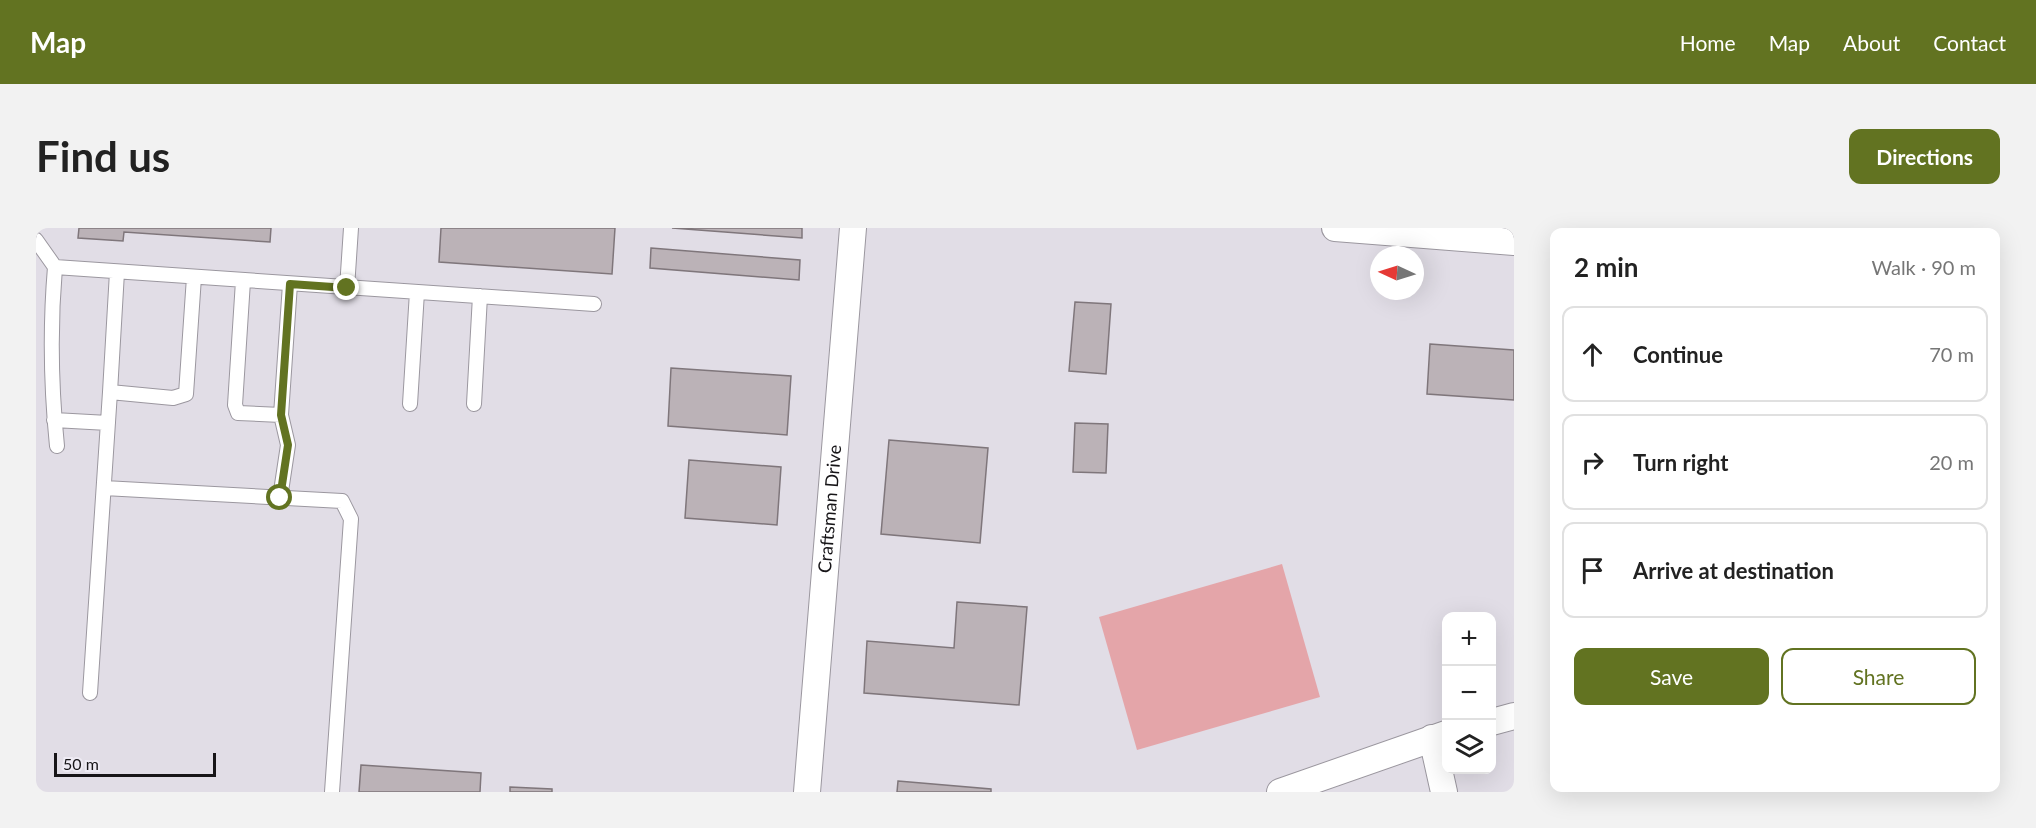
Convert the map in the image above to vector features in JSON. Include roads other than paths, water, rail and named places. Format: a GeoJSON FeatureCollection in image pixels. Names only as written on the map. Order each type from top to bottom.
{"type":"FeatureCollection","features":[{"type":"Feature","properties":{"kind":"street","name":"Craftsman Drive"},"geometry":{"type":"LineString","coordinates":[[807,792],[853,228]]}},
{"type":"Feature","properties":{"kind":"street"},"geometry":{"type":"LineString","coordinates":[[1335,228],[1445,232],[1514,242]]}},
{"type":"Feature","properties":{"kind":"street"},"geometry":{"type":"LineString","coordinates":[[1496,721],[1514,716]]}},
{"type":"Feature","properties":{"kind":"street"},"geometry":{"type":"LineString","coordinates":[[1280,792],[1439,736],[1444,792]]}},
{"type":"Feature","properties":{"kind":"lane"},"geometry":{"type":"LineString","coordinates":[[347,288],[351,228]]}},
{"type":"Feature","properties":{"kind":"lane"},"geometry":{"type":"LineString","coordinates":[[36,240],[55,267],[53,293],[54,420],[57,446]]}},
{"type":"Feature","properties":{"kind":"lane"},"geometry":{"type":"LineString","coordinates":[[55,267],[594,304]]}},
{"type":"Feature","properties":{"kind":"lane"},"geometry":{"type":"LineString","coordinates":[[90,693],[117,272]]}},
{"type":"Feature","properties":{"kind":"lane"},"geometry":{"type":"LineString","coordinates":[[110,392],[173,398],[186,394],[194,278]]}},
{"type":"Feature","properties":{"kind":"lane"},"geometry":{"type":"LineString","coordinates":[[243,281],[235,405],[238,413],[281,415]]}},
{"type":"Feature","properties":{"kind":"lane"},"geometry":{"type":"LineString","coordinates":[[280,498],[288,445],[281,415],[290,284]]}},
{"type":"Feature","properties":{"kind":"lane"},"geometry":{"type":"LineString","coordinates":[[410,404],[417,292]]}},
{"type":"Feature","properties":{"kind":"lane"},"geometry":{"type":"LineString","coordinates":[[474,404],[480,296]]}},
{"type":"Feature","properties":{"kind":"lane"},"geometry":{"type":"LineString","coordinates":[[54,420],[108,423]]}},
{"type":"Feature","properties":{"kind":"lane"},"geometry":{"type":"LineString","coordinates":[[104,488],[342,501],[351,519],[332,792]]}}]}
